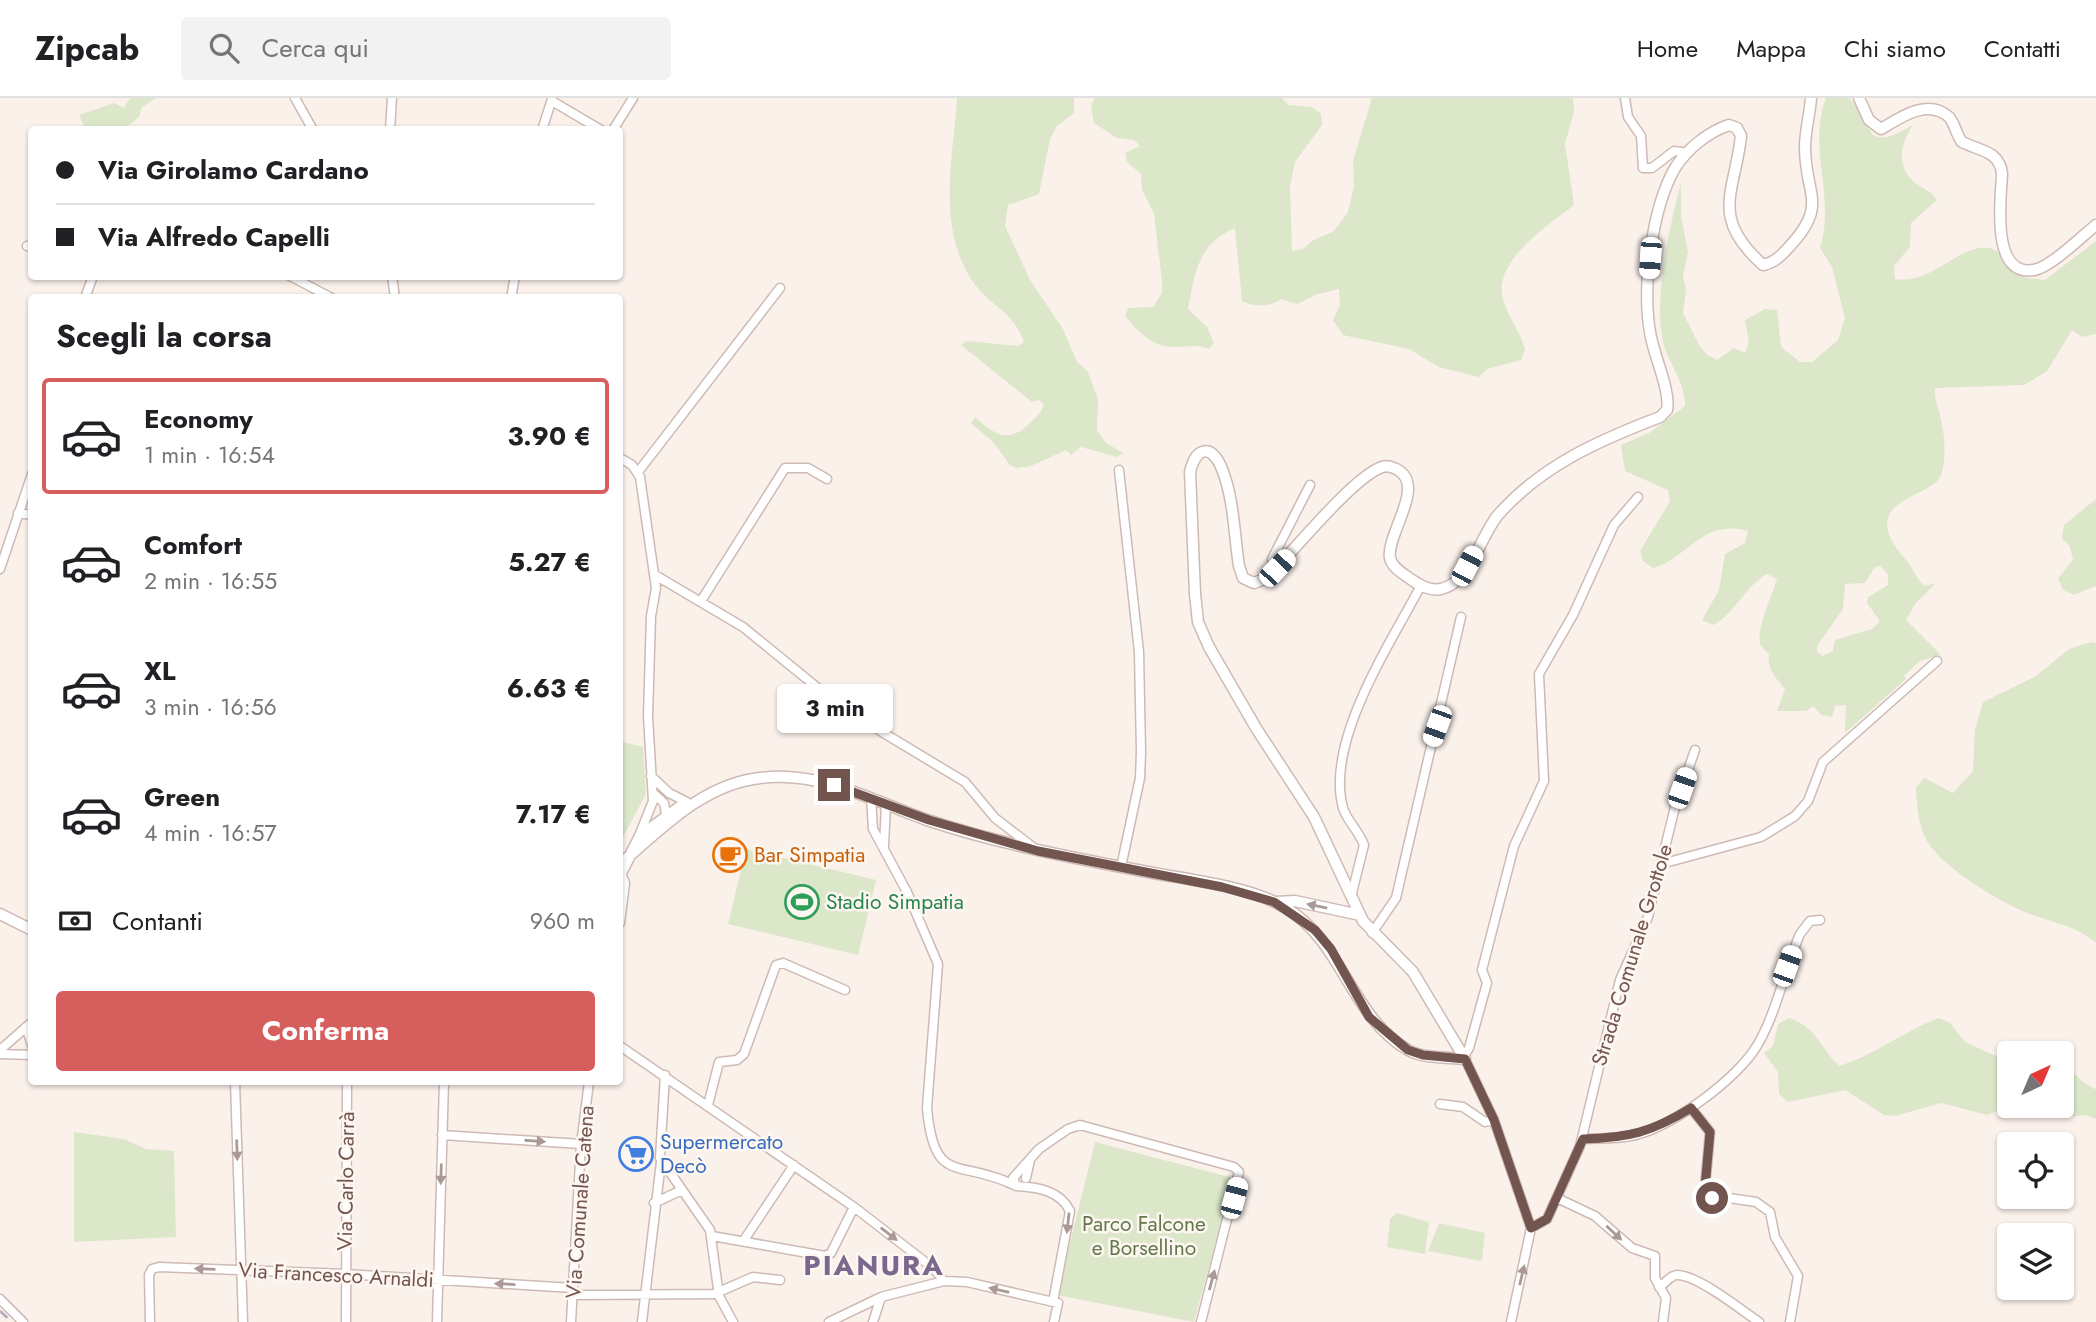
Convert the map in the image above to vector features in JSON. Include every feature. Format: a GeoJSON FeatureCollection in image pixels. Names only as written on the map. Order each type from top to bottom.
{"type":"FeatureCollection","features":[{"type":"Feature","properties":{"kind":"street"},"geometry":{"type":"LineString","coordinates":[[295,98],[311,126]]}},
{"type":"Feature","properties":{"kind":"street"},"geometry":{"type":"LineString","coordinates":[[390,126],[392,98]]}},
{"type":"Feature","properties":{"kind":"street"},"geometry":{"type":"LineString","coordinates":[[616,126],[633,98]]}},
{"type":"Feature","properties":{"kind":"street"},"geometry":{"type":"LineString","coordinates":[[1625,98],[1628,117],[1641,136],[1643,168],[1651,168],[1674,151],[1682,152],[1684,157]]}},
{"type":"Feature","properties":{"kind":"street"},"geometry":{"type":"LineString","coordinates":[[1511,1322],[1531,1228],[1494,1120],[1464,1057],[1413,972],[1372,933],[1360,915],[1325,835],[1209,647],[1198,622],[1190,471],[1193,458],[1200,453],[1212,453],[1222,468],[1228,488],[1238,566],[1243,578],[1254,583],[1275,570],[1349,492],[1382,467],[1393,467],[1404,473],[1408,483],[1405,505],[1390,557],[1397,569],[1420,585],[1445,588],[1461,575],[1496,517],[1536,479],[1591,446],[1660,417],[1668,402],[1654,358],[1649,327],[1650,258],[1666,188],[1684,157],[1719,128],[1729,125],[1737,128],[1741,136],[1727,200],[1728,213],[1755,258],[1763,265],[1771,263],[1811,219],[1814,199],[1805,147],[1811,98]]}},
{"type":"Feature","properties":{"kind":"street"},"geometry":{"type":"LineString","coordinates":[[1859,98],[1868,120],[1881,129],[1911,112],[1926,107],[1936,109],[1949,117],[1962,142],[1995,155],[2001,164],[2002,174],[2000,238],[2012,262],[2020,268],[2033,270],[2044,266],[2096,225]]}},
{"type":"Feature","properties":{"kind":"street"},"geometry":{"type":"LineString","coordinates":[[543,126],[552,100],[594,126]]}},
{"type":"Feature","properties":{"kind":"street"},"geometry":{"type":"LineString","coordinates":[[297,280],[324,294]]}},
{"type":"Feature","properties":{"kind":"street"},"geometry":{"type":"LineString","coordinates":[[638,472],[780,288]]}},
{"type":"Feature","properties":{"kind":"street"},"geometry":{"type":"LineString","coordinates":[[623,460],[638,472],[655,575],[648,716],[653,804],[641,841]]}},
{"type":"Feature","properties":{"kind":"street"},"geometry":{"type":"LineString","coordinates":[[701,601],[785,468],[808,468],[827,479]]}},
{"type":"Feature","properties":{"kind":"street"},"geometry":{"type":"LineString","coordinates":[[1119,470],[1139,652],[1141,752],[1140,778],[1121,867]]}},
{"type":"Feature","properties":{"kind":"street"},"geometry":{"type":"LineString","coordinates":[[0,569],[28,485]]}},
{"type":"Feature","properties":{"kind":"street"},"geometry":{"type":"LineString","coordinates":[[1275,570],[1272,559],[1310,485]]}},
{"type":"Feature","properties":{"kind":"street"},"geometry":{"type":"LineString","coordinates":[[1464,1057],[1469,1048],[1487,983],[1482,970],[1508,867],[1521,828],[1544,781],[1539,674],[1573,615],[1614,526],[1638,497]]}},
{"type":"Feature","properties":{"kind":"street"},"geometry":{"type":"LineString","coordinates":[[18,513],[28,514]]}},
{"type":"Feature","properties":{"kind":"street"},"geometry":{"type":"LineString","coordinates":[[655,575],[743,627],[824,693],[881,733],[965,782],[1005,828],[1038,851]]}},
{"type":"Feature","properties":{"kind":"street"},"geometry":{"type":"LineString","coordinates":[[1351,897],[1364,845],[1343,807],[1341,787],[1345,740],[1356,709],[1419,589]]}},
{"type":"Feature","properties":{"kind":"street"},"geometry":{"type":"LineString","coordinates":[[1372,933],[1396,898],[1461,617]]}},
{"type":"Feature","properties":{"kind":"street"},"geometry":{"type":"LineString","coordinates":[[1661,864],[1761,837],[1795,816],[1808,801],[1823,762],[1937,661]]}},
{"type":"Feature","properties":{"kind":"street","name":"Strada Comunale Grottole"},"geometry":{"type":"LineString","coordinates":[[1531,1228],[1547,1219],[1583,1139],[1586,1112],[1620,980],[1648,917],[1675,807],[1695,750]]}},
{"type":"Feature","properties":{"kind":"street"},"geometry":{"type":"LineString","coordinates":[[651,776],[669,793],[689,804]]}},
{"type":"Feature","properties":{"kind":"street"},"geometry":{"type":"LineString","coordinates":[[623,867],[627,858],[666,814],[738,782],[775,776],[815,781],[929,820],[1038,851],[1235,890],[1274,902],[1315,930],[1331,949],[1369,1017],[1408,1050],[1423,1055],[1464,1057]]}},
{"type":"Feature","properties":{"kind":"street"},"geometry":{"type":"LineString","coordinates":[[653,793],[664,803],[666,814]]}},
{"type":"Feature","properties":{"kind":"street"},"geometry":{"type":"LineString","coordinates":[[870,798],[873,829],[931,943],[938,964],[927,1108],[928,1132],[933,1148],[952,1165],[1017,1180],[1053,1193],[1060,1197],[1070,1211],[1054,1322]]}},
{"type":"Feature","properties":{"kind":"street"},"geometry":{"type":"LineString","coordinates":[[653,804],[658,811],[666,814]]}},
{"type":"Feature","properties":{"kind":"street"},"geometry":{"type":"LineString","coordinates":[[641,841],[689,804]]}},
{"type":"Feature","properties":{"kind":"street"},"geometry":{"type":"LineString","coordinates":[[884,848],[886,804]]}},
{"type":"Feature","properties":{"kind":"street"},"geometry":{"type":"LineString","coordinates":[[623,879],[623,899]]}},
{"type":"Feature","properties":{"kind":"street"},"geometry":{"type":"LineString","coordinates":[[1274,902],[1295,901],[1360,915]]}},
{"type":"Feature","properties":{"kind":"street"},"geometry":{"type":"LineString","coordinates":[[0,914],[28,928]]}},
{"type":"Feature","properties":{"kind":"street"},"geometry":{"type":"LineString","coordinates":[[1583,1139],[1632,1136],[1660,1126],[1691,1108],[1732,1073],[1758,1044],[1800,934],[1810,921],[1820,920]]}},
{"type":"Feature","properties":{"kind":"street"},"geometry":{"type":"LineString","coordinates":[[708,1105],[719,1062],[737,1060],[744,1054],[776,965],[783,963],[845,990]]}},
{"type":"Feature","properties":{"kind":"street"},"geometry":{"type":"LineString","coordinates":[[0,1052],[28,1026]]}},
{"type":"Feature","properties":{"kind":"street"},"geometry":{"type":"LineString","coordinates":[[623,1048],[854,1207],[933,1268],[944,1282]]}},
{"type":"Feature","properties":{"kind":"street"},"geometry":{"type":"LineString","coordinates":[[0,1052],[28,1055]]}},
{"type":"Feature","properties":{"kind":"street"},"geometry":{"type":"LineString","coordinates":[[642,1322],[654,1203],[661,1162],[659,1142],[665,1075]]}},
{"type":"Feature","properties":{"kind":"street"},"geometry":{"type":"LineString","coordinates":[[235,1085],[243,1322]]}},
{"type":"Feature","properties":{"kind":"street","name":"Via Carlo Carrà"},"geometry":{"type":"LineString","coordinates":[[346,1322],[347,1085]]}},
{"type":"Feature","properties":{"kind":"street"},"geometry":{"type":"LineString","coordinates":[[437,1322],[444,1085]]}},
{"type":"Feature","properties":{"kind":"street","name":"Via Comunale Catena"},"geometry":{"type":"LineString","coordinates":[[571,1322],[581,1144],[589,1085]]}},
{"type":"Feature","properties":{"kind":"street"},"geometry":{"type":"LineString","coordinates":[[1440,1104],[1461,1107],[1485,1122],[1494,1120]]}},
{"type":"Feature","properties":{"kind":"street"},"geometry":{"type":"LineString","coordinates":[[1691,1108],[1710,1132],[1705,1187],[1709,1195],[1756,1202],[1770,1212],[1775,1237],[1798,1276],[1790,1322]]}},
{"type":"Feature","properties":{"kind":"street"},"geometry":{"type":"LineString","coordinates":[[1017,1180],[1033,1154],[1068,1129],[1085,1125],[1150,1146],[1234,1167],[1240,1178],[1201,1322]]}},
{"type":"Feature","properties":{"kind":"street"},"geometry":{"type":"LineString","coordinates":[[442,1135],[581,1144]]}},
{"type":"Feature","properties":{"kind":"street"},"geometry":{"type":"LineString","coordinates":[[661,1162],[699,1212],[712,1236],[719,1293],[733,1322]]}},
{"type":"Feature","properties":{"kind":"street"},"geometry":{"type":"LineString","coordinates":[[744,1240],[794,1165]]}},
{"type":"Feature","properties":{"kind":"street"},"geometry":{"type":"LineString","coordinates":[[654,1203],[682,1190]]}},
{"type":"Feature","properties":{"kind":"street"},"geometry":{"type":"LineString","coordinates":[[1557,1198],[1595,1216],[1632,1248],[1654,1255],[1655,1278],[1666,1298],[1663,1322]]}},
{"type":"Feature","properties":{"kind":"street"},"geometry":{"type":"LineString","coordinates":[[712,1236],[825,1256],[832,1251],[854,1207]]}},
{"type":"Feature","properties":{"kind":"street","name":"Via Francesco Arnaldi"},"geometry":{"type":"LineString","coordinates":[[150,1322],[149,1275],[152,1269],[345,1274],[646,1295],[719,1293]]}},
{"type":"Feature","properties":{"kind":"street"},"geometry":{"type":"LineString","coordinates":[[1658,1287],[1674,1276],[1682,1276],[1699,1283],[1759,1322]]}},
{"type":"Feature","properties":{"kind":"street"},"geometry":{"type":"LineString","coordinates":[[719,1293],[753,1277],[780,1280]]}},
{"type":"Feature","properties":{"kind":"street"},"geometry":{"type":"LineString","coordinates":[[829,1322],[881,1297],[944,1282],[967,1282],[1056,1303]]}},
{"type":"Feature","properties":{"kind":"street"},"geometry":{"type":"LineString","coordinates":[[873,1322],[881,1297]]}},
{"type":"Feature","properties":{"kind":"street"},"geometry":{"type":"LineString","coordinates":[[0,1299],[23,1322]]}},
{"type":"Feature","properties":{"kind":"green space"},"geometry":{"type":"Polygon","coordinates":[[[130,98],[156,98],[142,107],[139,117],[128,126],[84,126],[79,115],[114,103],[124,108],[130,98]]]}},
{"type":"Feature","properties":{"kind":"green space"},"geometry":{"type":"Polygon","coordinates":[[[957,98],[1074,98],[1074,113],[1057,126],[1050,139],[1039,194],[1008,205],[1005,226],[1030,280],[1063,329],[1077,362],[1088,372],[1098,400],[1097,430],[1106,443],[1123,453],[1117,457],[1081,447],[1071,455],[1066,450],[1031,466],[1017,468],[1010,465],[994,443],[971,423],[975,417],[996,433],[1009,435],[1023,429],[1039,414],[1044,404],[1039,400],[1032,402],[961,345],[966,341],[1018,346],[1024,342],[1014,323],[973,282],[954,239],[950,192],[957,98]]]}},
{"type":"Feature","properties":{"kind":"green space"},"geometry":{"type":"Polygon","coordinates":[[[1095,98],[1282,98],[1288,105],[1312,107],[1321,114],[1322,125],[1295,162],[1290,186],[1292,251],[1303,249],[1312,241],[1334,231],[1348,212],[1354,186],[1353,161],[1372,98],[1573,98],[1574,111],[1565,144],[1574,205],[1525,245],[1506,271],[1502,285],[1505,306],[1525,349],[1521,360],[1487,369],[1479,377],[1439,367],[1409,349],[1343,335],[1333,320],[1340,305],[1339,289],[1315,295],[1297,304],[1281,299],[1267,305],[1246,303],[1242,301],[1235,228],[1213,242],[1200,261],[1188,309],[1207,327],[1214,343],[1209,349],[1196,346],[1167,347],[1153,342],[1125,316],[1128,308],[1153,307],[1162,293],[1154,214],[1142,190],[1141,174],[1127,162],[1125,153],[1140,146],[1134,140],[1117,138],[1094,123],[1091,106],[1095,98]]]}},
{"type":"Feature","properties":{"kind":"green space"},"geometry":{"type":"Polygon","coordinates":[[[1826,98],[1849,98],[1872,134],[1878,137],[1898,133],[1914,124],[1903,145],[1904,167],[1912,180],[1937,200],[1911,223],[1910,247],[1894,266],[1895,279],[1910,279],[1923,275],[1972,250],[1984,248],[1998,252],[2021,277],[2045,280],[2096,241],[2096,334],[2082,337],[2072,330],[2047,371],[2024,385],[1935,388],[1944,440],[1942,473],[1936,482],[1900,503],[1891,512],[1887,524],[1891,539],[1919,580],[1925,586],[1936,583],[1915,604],[1906,620],[1941,655],[1920,661],[1904,676],[1906,679],[1845,733],[1846,705],[1835,706],[1832,717],[1821,715],[1813,706],[1806,711],[1777,711],[1785,689],[1769,665],[1769,654],[1761,646],[1760,632],[1777,579],[1767,574],[1759,579],[1728,614],[1713,625],[1702,620],[1719,590],[1725,554],[1745,543],[1748,531],[1718,530],[1653,568],[1643,561],[1640,551],[1670,501],[1668,490],[1625,471],[1621,445],[1649,433],[1685,406],[1683,389],[1664,345],[1660,308],[1664,264],[1681,183],[1681,216],[1688,252],[1683,276],[1686,289],[1683,313],[1707,355],[1717,360],[1734,348],[1745,353],[1749,342],[1745,320],[1765,309],[1777,310],[1781,347],[1800,362],[1812,362],[1838,340],[1845,318],[1832,267],[1820,248],[1825,211],[1819,135],[1826,98]],[[1880,566],[1875,567],[1865,583],[1845,584],[1843,609],[1817,646],[1817,652],[1823,656],[1833,651],[1835,640],[1872,629],[1880,621],[1867,603],[1868,597],[1888,585],[1888,574],[1880,566]]]}},
{"type":"Feature","properties":{"kind":"green space"},"geometry":{"type":"Polygon","coordinates":[[[2096,499],[2096,586],[2074,595],[2063,590],[2058,578],[2073,560],[2070,547],[2062,538],[2064,525],[2096,499]]]}},
{"type":"Feature","properties":{"kind":"green space"},"geometry":{"type":"Polygon","coordinates":[[[2096,643],[2096,943],[2072,928],[2027,913],[2001,900],[1972,883],[1945,862],[1924,835],[1918,815],[1916,788],[1924,778],[1953,793],[1973,771],[1975,730],[1983,702],[2036,676],[2069,649],[2096,643]]]}},
{"type":"Feature","properties":{"kind":"green space"},"geometry":{"type":"Polygon","coordinates":[[[623,742],[643,747],[646,794],[623,837],[623,742]]]}},
{"type":"Feature","properties":{"kind":"green space","name":"Stadio Simpatia"},"geometry":{"type":"Polygon","coordinates":[[[746,849],[876,880],[858,955],[728,924],[746,849]]]}},
{"type":"Feature","properties":{"kind":"green space"},"geometry":{"type":"Polygon","coordinates":[[[1789,1018],[1806,1027],[1839,1066],[1865,1056],[1939,1018],[1950,1023],[1965,1042],[1997,1057],[1997,1111],[1987,1115],[1941,1103],[1895,1116],[1884,1115],[1845,1090],[1788,1102],[1779,1094],[1778,1072],[1764,1053],[1773,1046],[1778,1024],[1789,1018]]]}},
{"type":"Feature","properties":{"kind":"green space"},"geometry":{"type":"Polygon","coordinates":[[[2074,1074],[2096,1089],[2096,1119],[2086,1115],[2074,1116],[2074,1074]]]}},
{"type":"Feature","properties":{"kind":"green space"},"geometry":{"type":"Polygon","coordinates":[[[74,1132],[124,1139],[146,1149],[174,1151],[176,1237],[74,1242],[74,1132]]]}},
{"type":"Feature","properties":{"kind":"green space","name":"Parco Falcone e Borsellino"},"geometry":{"type":"Polygon","coordinates":[[[1095,1142],[1233,1178],[1194,1322],[1057,1295],[1095,1142]]]}},
{"type":"Feature","properties":{"kind":"green space"},"geometry":{"type":"Polygon","coordinates":[[[1397,1213],[1429,1222],[1425,1254],[1387,1247],[1390,1219],[1397,1213]]]}},
{"type":"Feature","properties":{"kind":"green space"},"geometry":{"type":"Polygon","coordinates":[[[1439,1223],[1485,1233],[1482,1261],[1428,1251],[1439,1223]]]}},
{"type":"Feature","properties":{"kind":"railway"},"geometry":{"type":"LineString","coordinates":[[0,1311],[12,1322]]}},
{"type":"Feature","properties":{"kind":"place","name":"Bar Simpatia"},"geometry":{"type":"Point","coordinates":[730,855]}},
{"type":"Feature","properties":{"kind":"place","name":"Stadio Simpatia"},"geometry":{"type":"Point","coordinates":[802,902]}},
{"type":"Feature","properties":{"kind":"place","name":"Supermercato Decò"},"geometry":{"type":"Point","coordinates":[636,1154]}},
{"type":"Feature","properties":{"kind":"district","name":"PIANURA"},"geometry":{"type":"Point","coordinates":[874,1265]}},
{"type":"Feature","properties":{"kind":"route"},"geometry":{"type":"LineString","coordinates":[[834,785],[929,820],[1038,851],[1235,890],[1284,906],[1315,930],[1331,949],[1369,1017],[1408,1050],[1435,1057],[1465,1059],[1494,1120],[1531,1228],[1539,1226],[1547,1219],[1583,1139],[1632,1136],[1660,1126],[1691,1108],[1710,1132],[1705,1187],[1712,1198]]}}]}
